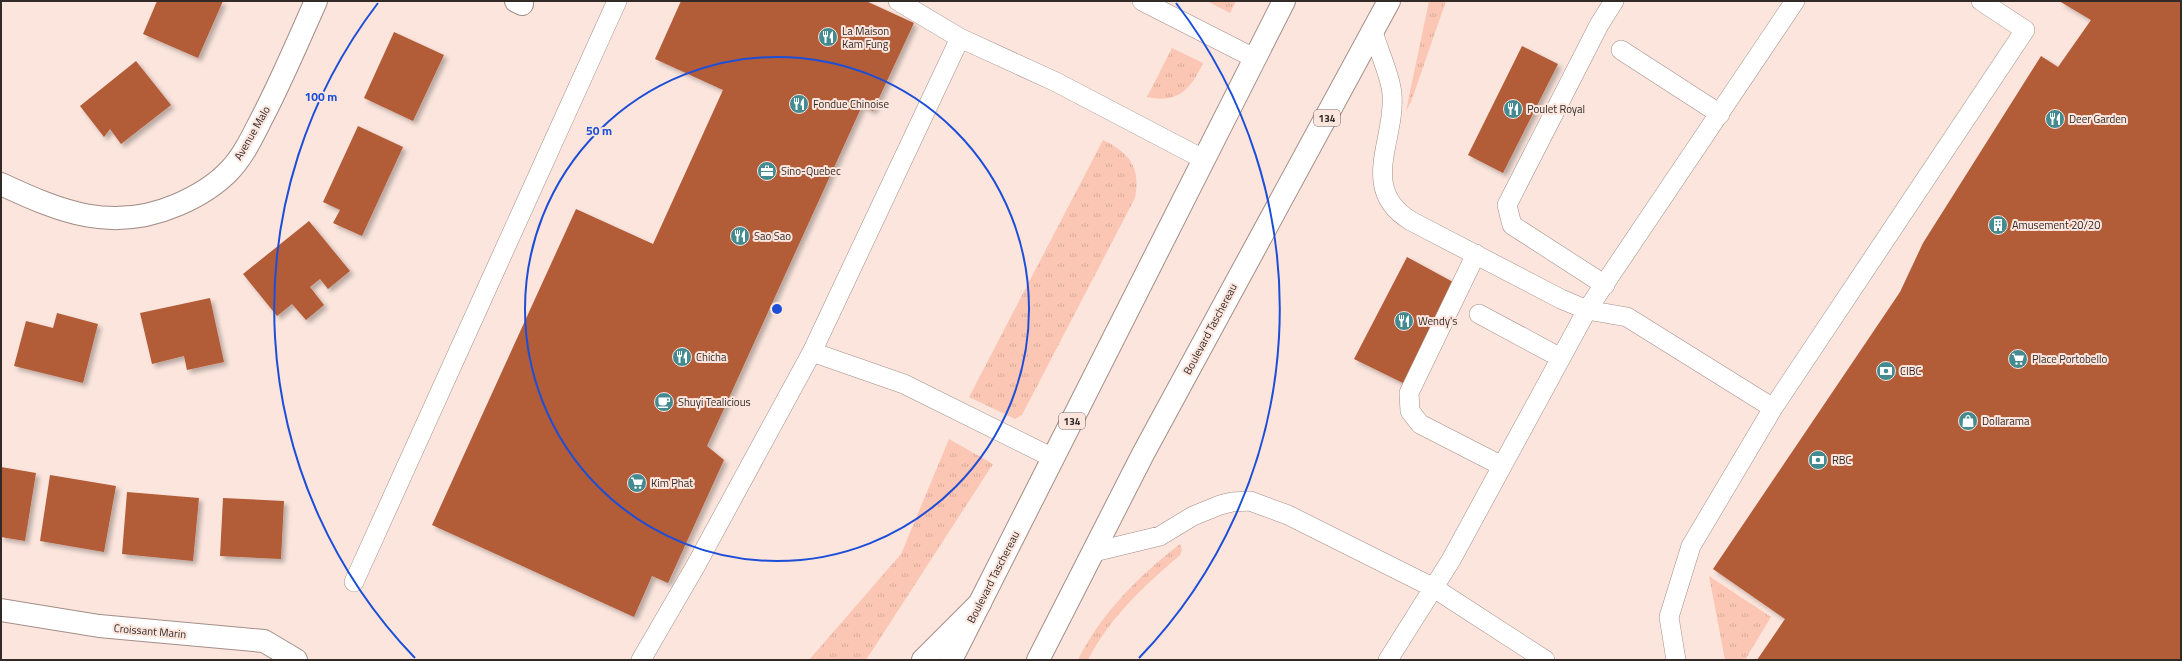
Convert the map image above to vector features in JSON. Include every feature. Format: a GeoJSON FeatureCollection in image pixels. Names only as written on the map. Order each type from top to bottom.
{"type":"FeatureCollection","features":[{"type":"Feature","properties":{"kind":"main road","name":"Avenue Malo"},"geometry":{"type":"LineString","coordinates":[[1,184],[70,211],[92,217],[117,219],[143,216],[166,210],[192,199],[214,184],[230,170],[243,152],[270,102],[316,1]]}},
{"type":"Feature","properties":{"kind":"main road","name":"Boulevard Taschereau"},"geometry":{"type":"LineString","coordinates":[[951,660],[1284,1]]}},
{"type":"Feature","properties":{"kind":"main road","name":"Boulevard Taschereau"},"geometry":{"type":"LineString","coordinates":[[1038,660],[1182,381],[1389,1]]}},
{"type":"Feature","properties":{"kind":"main road"},"geometry":{"type":"LineString","coordinates":[[923,660],[980,603]]}},
{"type":"Feature","properties":{"kind":"main road","name":"Croissant Marin"},"geometry":{"type":"LineString","coordinates":[[1,610],[100,626],[264,641],[296,660]]}},
{"type":"Feature","properties":{"kind":"lane"},"geometry":{"type":"LineString","coordinates":[[354,582],[617,1]]}},
{"type":"Feature","properties":{"kind":"lane"},"geometry":{"type":"LineString","coordinates":[[898,1],[960,38],[1056,82],[1203,159]]}},
{"type":"Feature","properties":{"kind":"lane"},"geometry":{"type":"LineString","coordinates":[[1142,1],[1254,58]]}},
{"type":"Feature","properties":{"kind":"lane"},"geometry":{"type":"LineString","coordinates":[[1605,285],[1512,225],[1507,205],[1599,25],[1614,1]]}},
{"type":"Feature","properties":{"kind":"lane"},"geometry":{"type":"LineString","coordinates":[[1388,660],[1434,588],[1587,310],[1795,1]]}},
{"type":"Feature","properties":{"kind":"lane"},"geometry":{"type":"LineString","coordinates":[[1676,660],[1668,617],[1690,546],[1773,408],[2024,30],[1981,1]]}},
{"type":"Feature","properties":{"kind":"lane"},"geometry":{"type":"LineString","coordinates":[[1373,32],[1392,94],[1390,122],[1382,171],[1383,188],[1386,195],[1405,217],[1561,299],[1587,310],[1627,318],[1773,408]]}},
{"type":"Feature","properties":{"kind":"lane"},"geometry":{"type":"LineString","coordinates":[[641,660],[695,567],[812,352],[960,38]]}},
{"type":"Feature","properties":{"kind":"lane"},"geometry":{"type":"LineString","coordinates":[[1622,50],[1720,114]]}},
{"type":"Feature","properties":{"kind":"lane"},"geometry":{"type":"LineString","coordinates":[[1476,254],[1409,393],[1410,411],[1420,424],[1502,466]]}},
{"type":"Feature","properties":{"kind":"lane"},"geometry":{"type":"LineString","coordinates":[[1479,314],[1561,358]]}},
{"type":"Feature","properties":{"kind":"lane"},"geometry":{"type":"LineString","coordinates":[[812,352],[904,384],[1053,458]]}},
{"type":"Feature","properties":{"kind":"lane"},"geometry":{"type":"LineString","coordinates":[[1094,552],[1160,536],[1193,516],[1220,505],[1232,502],[1250,501],[1288,515],[1434,588],[1544,660]]}},
{"type":"Feature","properties":{"kind":"green space"},"geometry":{"type":"Polygon","coordinates":[[[1207,1],[1236,1],[1230,13],[1207,1]]]}},
{"type":"Feature","properties":{"kind":"green space"},"geometry":{"type":"Polygon","coordinates":[[[1429,1],[1446,1],[1411,102],[1406,111],[1429,1]]]}},
{"type":"Feature","properties":{"kind":"green space"},"geometry":{"type":"Polygon","coordinates":[[[1172,48],[1203,63],[1194,80],[1182,92],[1167,98],[1158,99],[1147,97],[1172,48]]]}},
{"type":"Feature","properties":{"kind":"green space"},"geometry":{"type":"Polygon","coordinates":[[[1103,140],[1127,156],[1135,170],[1135,198],[1022,415],[1015,419],[969,397],[1103,140]]]}},
{"type":"Feature","properties":{"kind":"green space"},"geometry":{"type":"Polygon","coordinates":[[[949,439],[993,464],[866,660],[809,660],[901,554],[949,439]]]}},
{"type":"Feature","properties":{"kind":"green space"},"geometry":{"type":"Polygon","coordinates":[[[1180,544],[1182,550],[1180,555],[1154,578],[1117,616],[1097,644],[1088,660],[1078,660],[1098,627],[1122,596],[1150,569],[1180,544]]]}},
{"type":"Feature","properties":{"kind":"green space"},"geometry":{"type":"Polygon","coordinates":[[[1709,576],[1771,617],[1745,660],[1725,660],[1709,576]]]}},
{"type":"Feature","properties":{"kind":"building"},"geometry":{"type":"Polygon","coordinates":[[[157,1],[223,1],[198,58],[143,34],[157,1]]]}},
{"type":"Feature","properties":{"kind":"building"},"geometry":{"type":"Polygon","coordinates":[[[681,1],[866,1],[914,23],[873,111],[862,106],[707,446],[724,460],[668,583],[652,576],[634,617],[432,525],[576,209],[653,244],[723,90],[655,59],[681,1]]]}},
{"type":"Feature","properties":{"kind":"building","name":"Place Portobello"},"geometry":{"type":"Polygon","coordinates":[[[2059,1],[2181,1],[2181,660],[1757,660],[1785,619],[1713,569],[1900,292],[1923,243],[2041,56],[2058,67],[2091,20],[2059,1]]]}},
{"type":"Feature","properties":{"kind":"building"},"geometry":{"type":"Polygon","coordinates":[[[394,32],[444,55],[413,121],[364,98],[394,32]]]}},
{"type":"Feature","properties":{"kind":"building","name":"Poulet Royal"},"geometry":{"type":"Polygon","coordinates":[[[1522,46],[1558,64],[1503,173],[1468,155],[1522,46]]]}},
{"type":"Feature","properties":{"kind":"building"},"geometry":{"type":"Polygon","coordinates":[[[136,61],[171,105],[121,144],[110,129],[104,137],[80,106],[136,61]]]}},
{"type":"Feature","properties":{"kind":"building"},"geometry":{"type":"Polygon","coordinates":[[[358,126],[403,147],[362,236],[333,223],[340,210],[323,202],[358,126]]]}},
{"type":"Feature","properties":{"kind":"building"},"geometry":{"type":"Polygon","coordinates":[[[309,221],[350,271],[328,289],[320,279],[310,287],[324,305],[306,320],[292,304],[277,316],[243,274],[309,221]]]}},
{"type":"Feature","properties":{"kind":"building","name":"Wendy's"},"geometry":{"type":"Polygon","coordinates":[[[1407,257],[1453,282],[1403,383],[1354,359],[1407,257]]]}},
{"type":"Feature","properties":{"kind":"building"},"geometry":{"type":"Polygon","coordinates":[[[210,298],[224,362],[187,370],[184,356],[152,364],[140,313],[210,298]]]}},
{"type":"Feature","properties":{"kind":"building"},"geometry":{"type":"Polygon","coordinates":[[[57,313],[98,324],[83,383],[14,366],[26,321],[53,328],[57,313]]]}},
{"type":"Feature","properties":{"kind":"building"},"geometry":{"type":"Polygon","coordinates":[[[1,467],[36,473],[25,541],[1,537],[1,467]]]}},
{"type":"Feature","properties":{"kind":"building"},"geometry":{"type":"Polygon","coordinates":[[[50,475],[116,486],[104,552],[40,541],[50,475]]]}},
{"type":"Feature","properties":{"kind":"building"},"geometry":{"type":"Polygon","coordinates":[[[127,492],[199,498],[193,561],[122,554],[127,492]]]}},
{"type":"Feature","properties":{"kind":"building"},"geometry":{"type":"Polygon","coordinates":[[[223,498],[284,501],[281,559],[220,556],[223,498]]]}},
{"type":"Feature","properties":{"kind":"place","name":"La Maison Kam Fung"},"geometry":{"type":"Point","coordinates":[828,37]}},
{"type":"Feature","properties":{"kind":"place","name":"Fondue Chinoise"},"geometry":{"type":"Point","coordinates":[799,104]}},
{"type":"Feature","properties":{"kind":"place","name":"Poulet Royal"},"geometry":{"type":"Point","coordinates":[1513,109]}},
{"type":"Feature","properties":{"kind":"place","name":"Deer Garden"},"geometry":{"type":"Point","coordinates":[2055,119]}},
{"type":"Feature","properties":{"kind":"place","name":"Sino-Quebec"},"geometry":{"type":"Point","coordinates":[767,171]}},
{"type":"Feature","properties":{"kind":"place","name":"Amusement 20/20"},"geometry":{"type":"Point","coordinates":[1998,225]}},
{"type":"Feature","properties":{"kind":"place","name":"Sao Sao"},"geometry":{"type":"Point","coordinates":[740,236]}},
{"type":"Feature","properties":{"kind":"place","name":"Wendy's"},"geometry":{"type":"Point","coordinates":[1404,321]}},
{"type":"Feature","properties":{"kind":"place","name":"Chicha"},"geometry":{"type":"Point","coordinates":[682,357]}},
{"type":"Feature","properties":{"kind":"place","name":"Place Portobello"},"geometry":{"type":"Point","coordinates":[2018,359]}},
{"type":"Feature","properties":{"kind":"place","name":"CIBC"},"geometry":{"type":"Point","coordinates":[1886,371]}},
{"type":"Feature","properties":{"kind":"place","name":"Shuyi Tealicious"},"geometry":{"type":"Point","coordinates":[664,402]}},
{"type":"Feature","properties":{"kind":"place","name":"Dollarama"},"geometry":{"type":"Point","coordinates":[1968,421]}},
{"type":"Feature","properties":{"kind":"place","name":"RBC"},"geometry":{"type":"Point","coordinates":[1818,460]}},
{"type":"Feature","properties":{"kind":"place","name":"Kim Phat"},"geometry":{"type":"Point","coordinates":[637,483]}}]}
